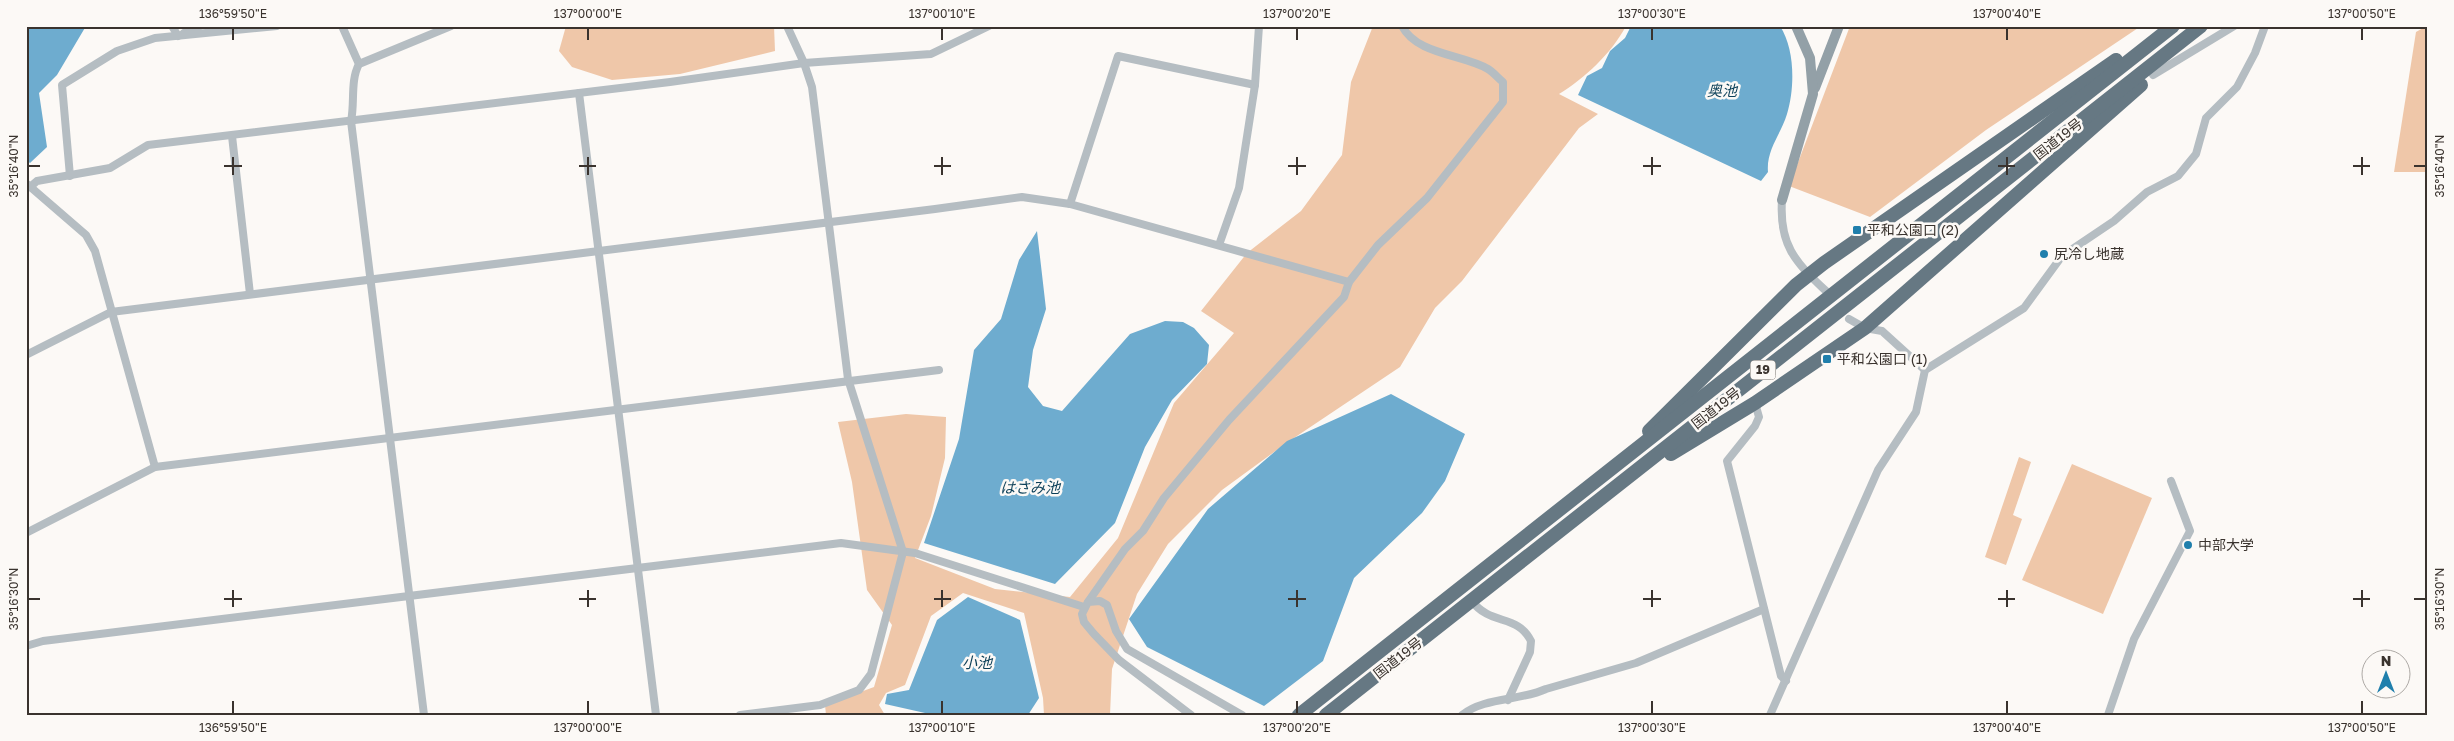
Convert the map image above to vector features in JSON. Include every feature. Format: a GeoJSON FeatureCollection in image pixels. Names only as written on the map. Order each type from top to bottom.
{"type":"FeatureCollection","features":[{"type":"Feature","properties":{"kind":"highway","name":"国道19号"},"geometry":{"type":"LineString","coordinates":[[1298,714],[2173,26]]}},
{"type":"Feature","properties":{"kind":"highway","name":"国道19号"},"geometry":{"type":"LineString","coordinates":[[1326,715],[2201,26]]}},
{"type":"Feature","properties":{"kind":"highway"},"geometry":{"type":"LineString","coordinates":[[1642,445],[1650,427],[1796,285],[1832,257],[2136,47],[2151,43]]}},
{"type":"Feature","properties":{"kind":"highway"},"geometry":{"type":"LineString","coordinates":[[1652,459],[1667,456],[1755,402],[1865,328],[2153,75],[2164,56]]}},
{"type":"Feature","properties":{"kind":"street"},"geometry":{"type":"LineString","coordinates":[[172,26],[178,36]]}},
{"type":"Feature","properties":{"kind":"street"},"geometry":{"type":"LineString","coordinates":[[178,36],[200,26]]}},
{"type":"Feature","properties":{"kind":"street"},"geometry":{"type":"LineString","coordinates":[[70,176],[62,85],[117,52],[155,38],[277,26]]}},
{"type":"Feature","properties":{"kind":"street"},"geometry":{"type":"LineString","coordinates":[[342,26],[360,64]]}},
{"type":"Feature","properties":{"kind":"street"},"geometry":{"type":"LineString","coordinates":[[424,715],[350,121],[354,107],[354,74],[360,64],[451,26]]}},
{"type":"Feature","properties":{"kind":"street"},"geometry":{"type":"LineString","coordinates":[[740,715],[820,705],[859,690],[871,674],[903,552],[848,380],[815,108],[804,63],[787,26]]}},
{"type":"Feature","properties":{"kind":"street"},"geometry":{"type":"LineString","coordinates":[[155,467],[95,251],[86,235],[28,185],[37,181],[110,168],[148,145],[579,93],[804,63],[932,54],[988,26]]}},
{"type":"Feature","properties":{"kind":"street"},"geometry":{"type":"LineString","coordinates":[[1219,245],[1239,188],[1255,85],[1259,26]]}},
{"type":"Feature","properties":{"kind":"street"},"geometry":{"type":"LineString","coordinates":[[1191,715],[1119,660],[1084,622],[1086,605],[1125,549],[1143,531],[1170,491],[1229,420],[1344,297],[1349,282],[1378,245],[1427,198],[1503,102],[1503,82],[1488,69],[1422,44],[1407,35],[1402,26]]}},
{"type":"Feature","properties":{"kind":"street"},"geometry":{"type":"LineString","coordinates":[[1796,26],[1810,58],[1813,94]]}},
{"type":"Feature","properties":{"kind":"street"},"geometry":{"type":"LineString","coordinates":[[1826,291],[1809,275],[1787,246],[1780,222],[1782,200],[1813,94],[1839,26]]}},
{"type":"Feature","properties":{"kind":"street"},"geometry":{"type":"LineString","coordinates":[[2153,75],[2234,26]]}},
{"type":"Feature","properties":{"kind":"street"},"geometry":{"type":"LineString","coordinates":[[1770,715],[1878,470],[1916,412],[1925,370],[2024,308],[2062,256],[2114,221],[2147,192],[2178,176],[2196,154],[2206,118],[2237,86],[2255,52],[2265,26]]}},
{"type":"Feature","properties":{"kind":"street"},"geometry":{"type":"LineString","coordinates":[[1070,204],[1118,56],[1255,85]]}},
{"type":"Feature","properties":{"kind":"street"},"geometry":{"type":"LineString","coordinates":[[579,93],[656,715]]}},
{"type":"Feature","properties":{"kind":"street"},"geometry":{"type":"LineString","coordinates":[[232,136],[250,294]]}},
{"type":"Feature","properties":{"kind":"street"},"geometry":{"type":"LineString","coordinates":[[26,355],[111,312],[1022,197],[1070,204],[1349,282]]}},
{"type":"Feature","properties":{"kind":"street"},"geometry":{"type":"LineString","coordinates":[[1849,319],[1865,328],[1882,331],[1925,370]]}},
{"type":"Feature","properties":{"kind":"street"},"geometry":{"type":"LineString","coordinates":[[26,533],[155,467],[617,408],[939,370]]}},
{"type":"Feature","properties":{"kind":"street"},"geometry":{"type":"LineString","coordinates":[[1755,402],[1759,416],[1755,426],[1727,461],[1781,676],[1786,682]]}},
{"type":"Feature","properties":{"kind":"street"},"geometry":{"type":"LineString","coordinates":[[2108,715],[2134,639],[2190,530],[2171,481]]}},
{"type":"Feature","properties":{"kind":"street"},"geometry":{"type":"LineString","coordinates":[[26,646],[43,641],[841,543],[915,553],[1086,605],[1100,601],[1107,605],[1116,631],[1127,649],[1242,715]]}},
{"type":"Feature","properties":{"kind":"street"},"geometry":{"type":"LineString","coordinates":[[1471,600],[1485,615],[1522,626],[1531,641],[1530,652],[1508,700]]}},
{"type":"Feature","properties":{"kind":"street"},"geometry":{"type":"LineString","coordinates":[[1462,715],[1482,705],[1532,696],[1546,689],[1636,663],[1764,609]]}},
{"type":"Feature","properties":{"kind":"street"},"geometry":{"type":"LineString","coordinates":[[820,705],[821,715]]}},
{"type":"Feature","properties":{"kind":"shaded area"},"geometry":{"type":"Polygon","coordinates":[[[566,26],[774,26],[775,51],[680,74],[612,80],[572,67],[559,51],[566,26]]]}},
{"type":"Feature","properties":{"kind":"shaded area"},"geometry":{"type":"Polygon","coordinates":[[[1373,26],[1626,26],[1605,56],[1578,81],[1559,94],[1598,114],[1579,128],[1462,281],[1435,308],[1400,367],[1285,444],[1222,490],[1168,544],[1137,594],[1112,669],[1110,715],[1044,715],[1043,698],[1024,613],[963,593],[931,616],[905,685],[886,693],[879,705],[885,715],[826,715],[825,705],[874,687],[892,625],[867,590],[852,482],[838,422],[906,414],[946,417],[945,458],[931,516],[915,558],[995,589],[1070,597],[1118,538],[1174,403],[1234,333],[1201,311],[1247,253],[1301,211],[1342,155],[1351,82],[1373,26]]]}},
{"type":"Feature","properties":{"kind":"shaded area"},"geometry":{"type":"Polygon","coordinates":[[[1850,26],[2141,26],[1986,130],[1870,217],[1789,186],[1850,26]]]}},
{"type":"Feature","properties":{"kind":"shaded area"},"geometry":{"type":"Polygon","coordinates":[[[2423,28],[2428,29],[2428,172],[2394,172],[2416,32],[2423,28]]]}},
{"type":"Feature","properties":{"kind":"shaded area"},"geometry":{"type":"Polygon","coordinates":[[[2019,457],[2031,462],[2013,515],[2022,519],[2006,565],[1985,557],[2019,457]]]}},
{"type":"Feature","properties":{"kind":"shaded area"},"geometry":{"type":"Polygon","coordinates":[[[2072,464],[2152,498],[2103,614],[2022,580],[2072,464]]]}},
{"type":"Feature","properties":{"kind":"water"},"geometry":{"type":"Polygon","coordinates":[[[26,26],[86,26],[57,75],[39,93],[47,147],[30,163],[26,160],[26,26]]]}},
{"type":"Feature","properties":{"kind":"water","name":"奥池"},"geometry":{"type":"Polygon","coordinates":[[[1631,26],[1780,26],[1789,46],[1791,57],[1792,81],[1790,104],[1769,156],[1768,172],[1761,181],[1578,95],[1587,76],[1602,68],[1610,51],[1625,38],[1631,26]]]}},
{"type":"Feature","properties":{"kind":"water","name":"はさみ池"},"geometry":{"type":"Polygon","coordinates":[[[1037,231],[1046,309],[1033,350],[1028,387],[1043,406],[1062,411],[1130,334],[1165,321],[1183,322],[1194,328],[1209,345],[1207,364],[1172,400],[1145,447],[1115,523],[1055,584],[924,543],[959,439],[974,350],[1001,319],[1019,260],[1037,231]]]}},
{"type":"Feature","properties":{"kind":"water"},"geometry":{"type":"Polygon","coordinates":[[[1391,394],[1465,434],[1445,481],[1422,513],[1354,578],[1323,661],[1264,706],[1147,647],[1129,619],[1208,509],[1287,441],[1391,394]]]}},
{"type":"Feature","properties":{"kind":"water","name":"小池"},"geometry":{"type":"Polygon","coordinates":[[[968,597],[1020,620],[1039,698],[1028,715],[934,715],[885,704],[887,694],[909,690],[937,620],[968,597]]]}},
{"type":"Feature","properties":{"kind":"place","name":"平和公園口 (2)"},"geometry":{"type":"Point","coordinates":[1857,230]}},
{"type":"Feature","properties":{"kind":"place","name":"尻冷し地蔵"},"geometry":{"type":"Point","coordinates":[2044,254]}},
{"type":"Feature","properties":{"kind":"place","name":"平和公園口 (1)"},"geometry":{"type":"Point","coordinates":[1827,359]}},
{"type":"Feature","properties":{"kind":"place","name":"中部大学"},"geometry":{"type":"Point","coordinates":[2188,545]}}]}
